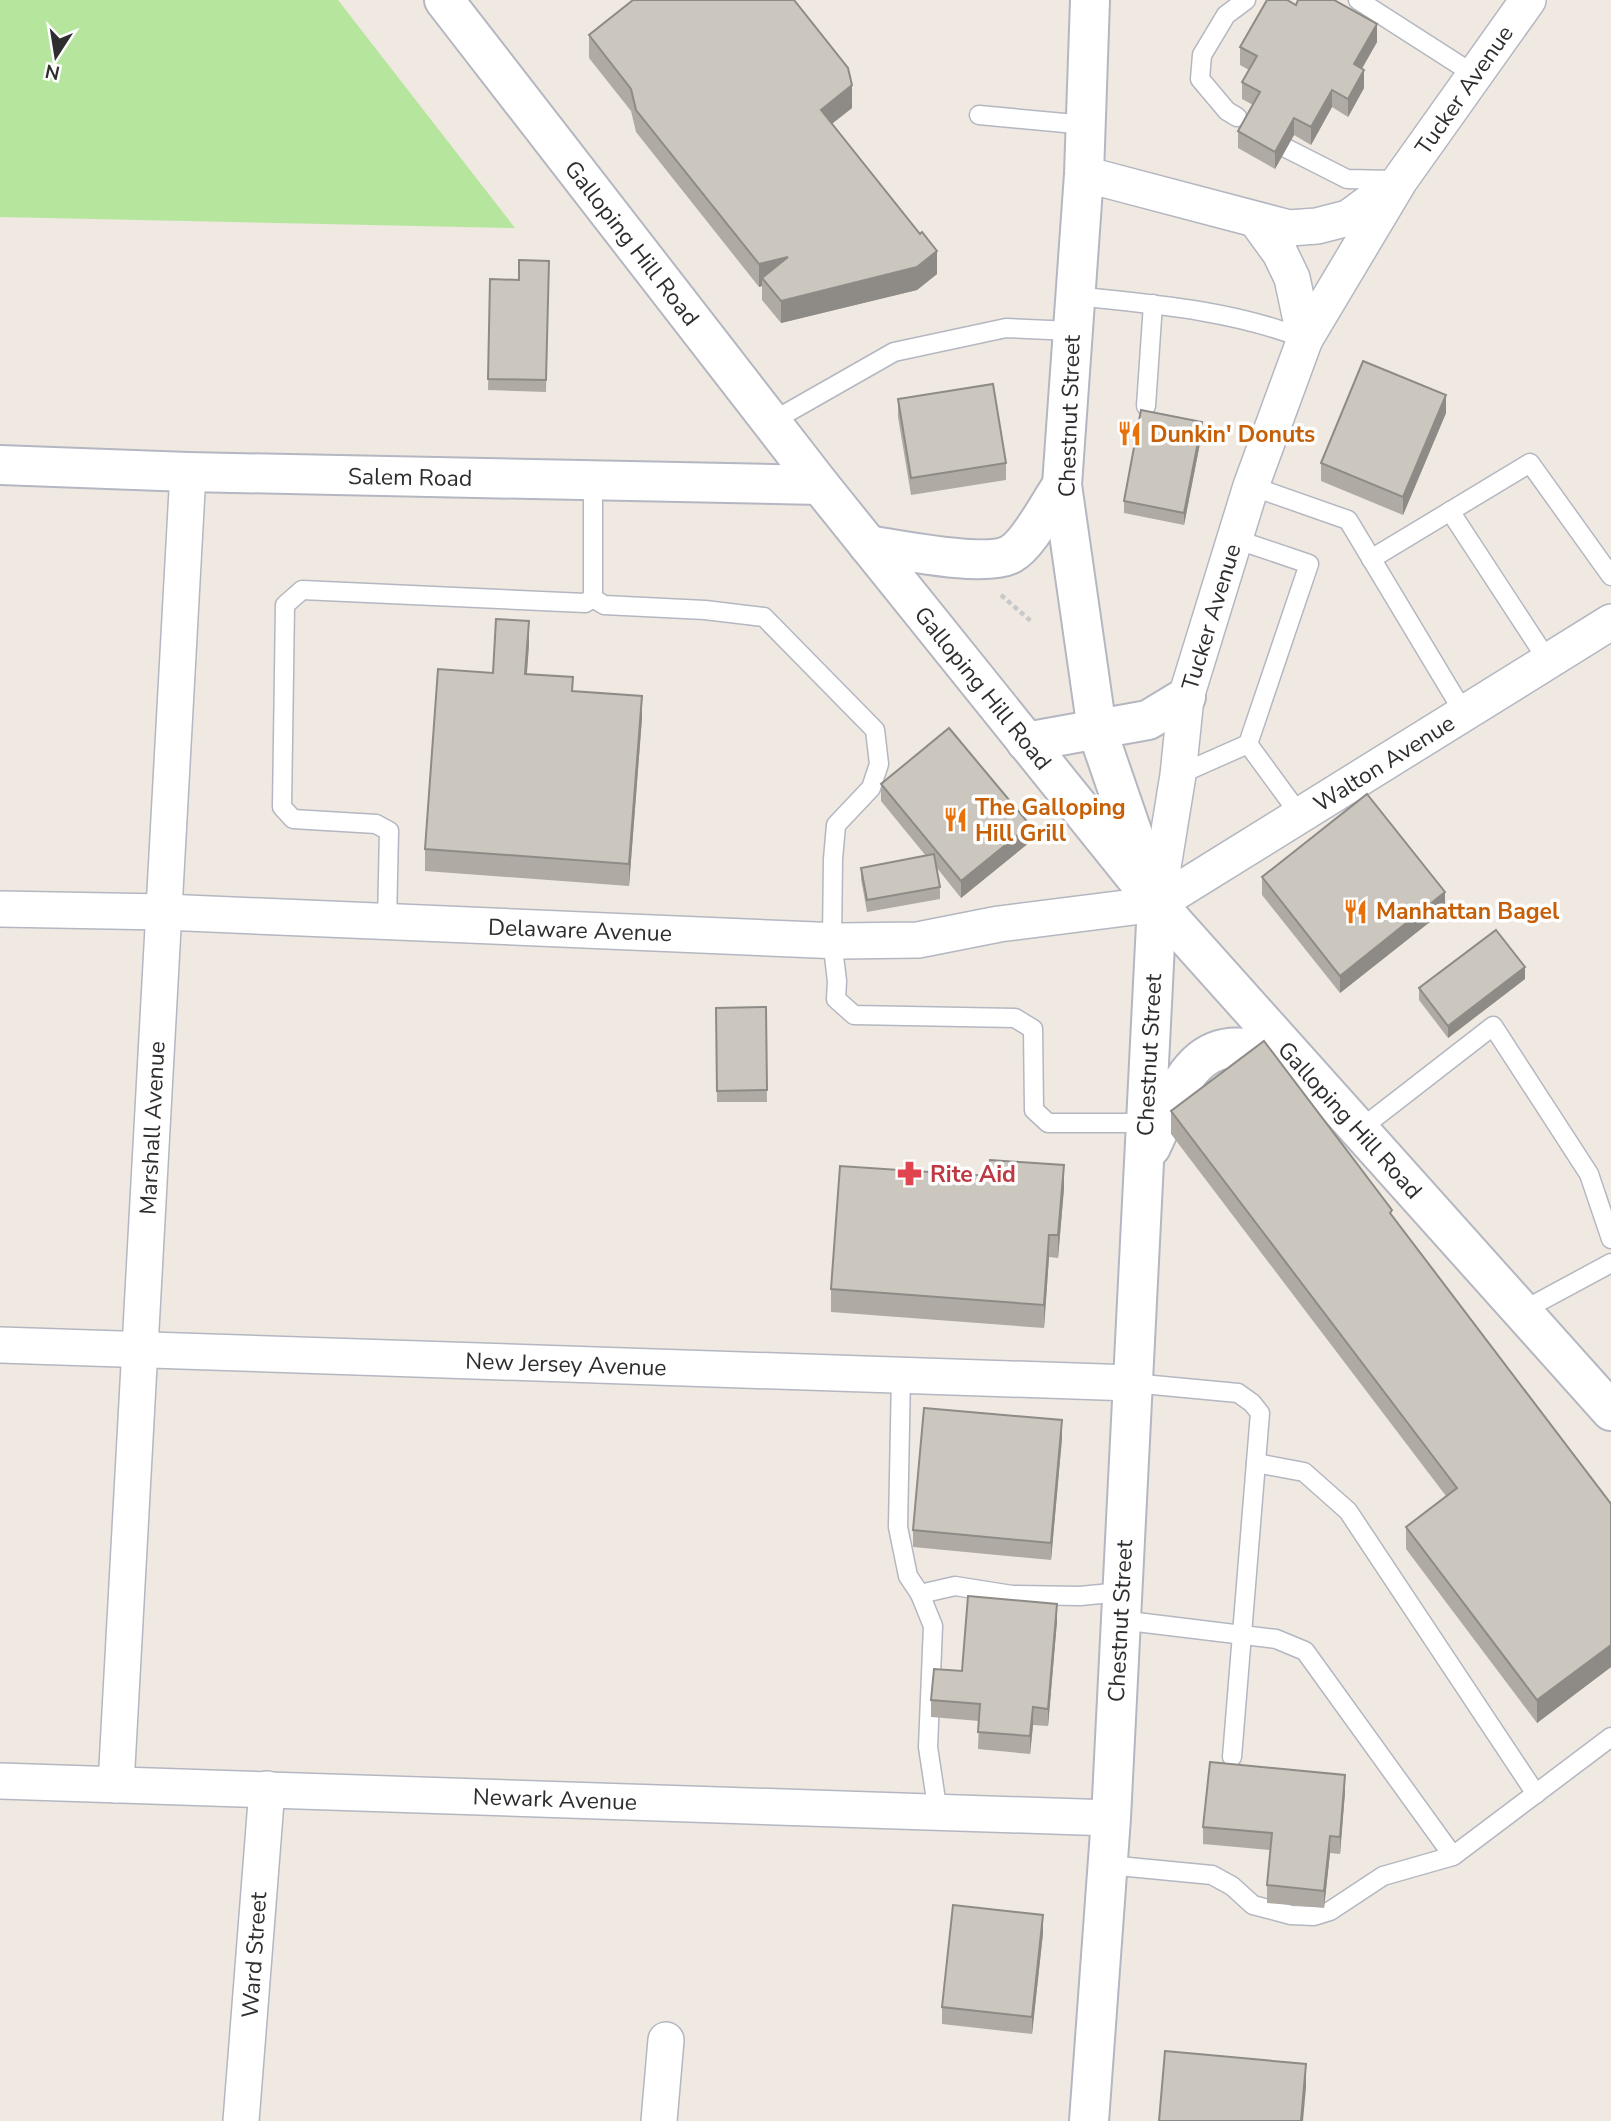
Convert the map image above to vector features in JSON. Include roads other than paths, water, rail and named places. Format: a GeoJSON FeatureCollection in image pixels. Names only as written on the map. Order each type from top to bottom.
{"type":"FeatureCollection","features":[{"type":"Feature","properties":{"kind":"main road","name":"Galloping Hill Road"},"geometry":{"type":"LineString","coordinates":[[444,0],[820,485],[1157,904],[1611,1411]]}},
{"type":"Feature","properties":{"kind":"main road","name":"Chestnut Street"},"geometry":{"type":"LineString","coordinates":[[1089,2121],[1111,1818],[1157,904],[1097,730],[1062,485],[1084,174],[1090,0]]}},
{"type":"Feature","properties":{"kind":"main road","name":"Salem Road"},"geometry":{"type":"LineString","coordinates":[[0,465],[188,472],[820,485]]}},
{"type":"Feature","properties":{"kind":"main road"},"geometry":{"type":"LineString","coordinates":[[869,545],[972,560],[994,560],[1013,553],[1026,540],[1062,485]]}},
{"type":"Feature","properties":{"kind":"main road"},"geometry":{"type":"LineString","coordinates":[[1026,742],[1148,720],[1186,697]]}},
{"type":"Feature","properties":{"kind":"main road"},"geometry":{"type":"LineString","coordinates":[[1143,1165],[1184,1078],[1206,1054],[1219,1048],[1243,1048],[1265,1052],[1305,1070]]}},
{"type":"Feature","properties":{"kind":"street","name":"Tucker Avenue"},"geometry":{"type":"LineString","coordinates":[[1157,904],[1178,775],[1186,697],[1251,486],[1304,340],[1400,180],[1528,0]]}},
{"type":"Feature","properties":{"kind":"street","name":"Tucker Avenue"},"geometry":{"type":"LineString","coordinates":[[1084,174],[1290,228],[1328,224],[1348,218],[1400,180]]}},
{"type":"Feature","properties":{"kind":"street"},"geometry":{"type":"LineString","coordinates":[[1256,220],[1280,253],[1292,278],[1304,340]]}},
{"type":"Feature","properties":{"kind":"street","name":"Marshall Avenue"},"geometry":{"type":"LineString","coordinates":[[116,1785],[188,472]]}},
{"type":"Feature","properties":{"kind":"street","name":"Walton Avenue"},"geometry":{"type":"LineString","coordinates":[[1157,904],[1611,622]]}},
{"type":"Feature","properties":{"kind":"street","name":"Delaware Avenue"},"geometry":{"type":"LineString","coordinates":[[0,909],[164,912],[832,940],[918,940],[999,924],[1157,904]]}},
{"type":"Feature","properties":{"kind":"street","name":"New Jersey Avenue"},"geometry":{"type":"LineString","coordinates":[[0,1345],[1132,1383]]}},
{"type":"Feature","properties":{"kind":"street","name":"Newark Avenue"},"geometry":{"type":"LineString","coordinates":[[0,1781],[1111,1818]]}},
{"type":"Feature","properties":{"kind":"street","name":"Ward Street"},"geometry":{"type":"LineString","coordinates":[[241,2121],[267,1789]]}},
{"type":"Feature","properties":{"kind":"street"},"geometry":{"type":"LineString","coordinates":[[659,2121],[666,2040]]}},
{"type":"Feature","properties":{"kind":"lane"},"geometry":{"type":"LineString","coordinates":[[1237,117],[1227,111],[1200,79],[1202,55],[1226,15],[1246,0]]}},
{"type":"Feature","properties":{"kind":"lane"},"geometry":{"type":"LineString","coordinates":[[1358,0],[1475,75]]}},
{"type":"Feature","properties":{"kind":"lane"},"geometry":{"type":"LineString","coordinates":[[979,115],[1086,125]]}},
{"type":"Feature","properties":{"kind":"lane"},"geometry":{"type":"LineString","coordinates":[[1278,144],[1347,178],[1400,180]]}},
{"type":"Feature","properties":{"kind":"lane"},"geometry":{"type":"LineString","coordinates":[[771,422],[894,352],[1073,314],[1153,304],[1273,326],[1304,340]]}},
{"type":"Feature","properties":{"kind":"lane"},"geometry":{"type":"LineString","coordinates":[[1146,406],[1153,304]]}},
{"type":"Feature","properties":{"kind":"lane"},"geometry":{"type":"LineString","coordinates":[[1371,559],[1530,463],[1611,576]]}},
{"type":"Feature","properties":{"kind":"lane"},"geometry":{"type":"LineString","coordinates":[[593,480],[593,598]]}},
{"type":"Feature","properties":{"kind":"lane"},"geometry":{"type":"LineString","coordinates":[[1251,486],[1348,520],[1464,713]]}},
{"type":"Feature","properties":{"kind":"lane"},"geometry":{"type":"LineString","coordinates":[[1450,511],[1548,661]]}},
{"type":"Feature","properties":{"kind":"lane"},"geometry":{"type":"LineString","coordinates":[[1178,775],[1248,744],[1309,564],[1235,539]]}},
{"type":"Feature","properties":{"kind":"lane"},"geometry":{"type":"LineString","coordinates":[[387,922],[389,831],[376,824],[293,819],[282,807],[285,605],[302,590],[585,603],[593,598]]}},
{"type":"Feature","properties":{"kind":"lane"},"geometry":{"type":"LineString","coordinates":[[593,598],[604,605],[705,610],[764,617],[875,730],[879,764],[871,788],[836,825],[832,940],[837,981],[836,999],[854,1015],[1015,1018],[1032,1029],[1034,1110],[1048,1123],[1145,1123]]}},
{"type":"Feature","properties":{"kind":"lane"},"geometry":{"type":"LineString","coordinates":[[1248,744],[1300,815]]}},
{"type":"Feature","properties":{"kind":"lane"},"geometry":{"type":"LineString","coordinates":[[1359,1130],[1493,1026],[1589,1174],[1611,1239]]}},
{"type":"Feature","properties":{"kind":"lane"},"geometry":{"type":"LineString","coordinates":[[1522,1311],[1611,1264]]}},
{"type":"Feature","properties":{"kind":"lane"},"geometry":{"type":"LineString","coordinates":[[901,1375],[898,1527],[908,1576],[920,1594],[933,1626],[928,1747],[938,1813]]}},
{"type":"Feature","properties":{"kind":"lane"},"geometry":{"type":"LineString","coordinates":[[1132,1383],[1238,1393],[1260,1413],[1232,1757]]}},
{"type":"Feature","properties":{"kind":"lane"},"geometry":{"type":"LineString","coordinates":[[1256,1463],[1304,1472],[1349,1511],[1536,1794]]}},
{"type":"Feature","properties":{"kind":"lane"},"geometry":{"type":"LineString","coordinates":[[920,1594],[955,1586],[1012,1595],[1080,1596],[1241,1635],[1276,1639],[1306,1651],[1453,1856]]}},
{"type":"Feature","properties":{"kind":"lane"},"geometry":{"type":"LineString","coordinates":[[1108,1866],[1212,1875],[1232,1886],[1253,1905],[1291,1915],[1314,1916],[1330,1911],[1383,1877],[1453,1856],[1611,1737]]}},
{"type":"Feature","properties":{"kind":"place","name":"Dunkin' Donuts"},"geometry":{"type":"Point","coordinates":[1130,434]}},
{"type":"Feature","properties":{"kind":"place","name":"The Galloping Hill Grill"},"geometry":{"type":"Point","coordinates":[955,820]}},
{"type":"Feature","properties":{"kind":"place","name":"Manhattan Bagel"},"geometry":{"type":"Point","coordinates":[1356,911]}},
{"type":"Feature","properties":{"kind":"place","name":"Rite Aid"},"geometry":{"type":"Point","coordinates":[910,1174]}}]}
